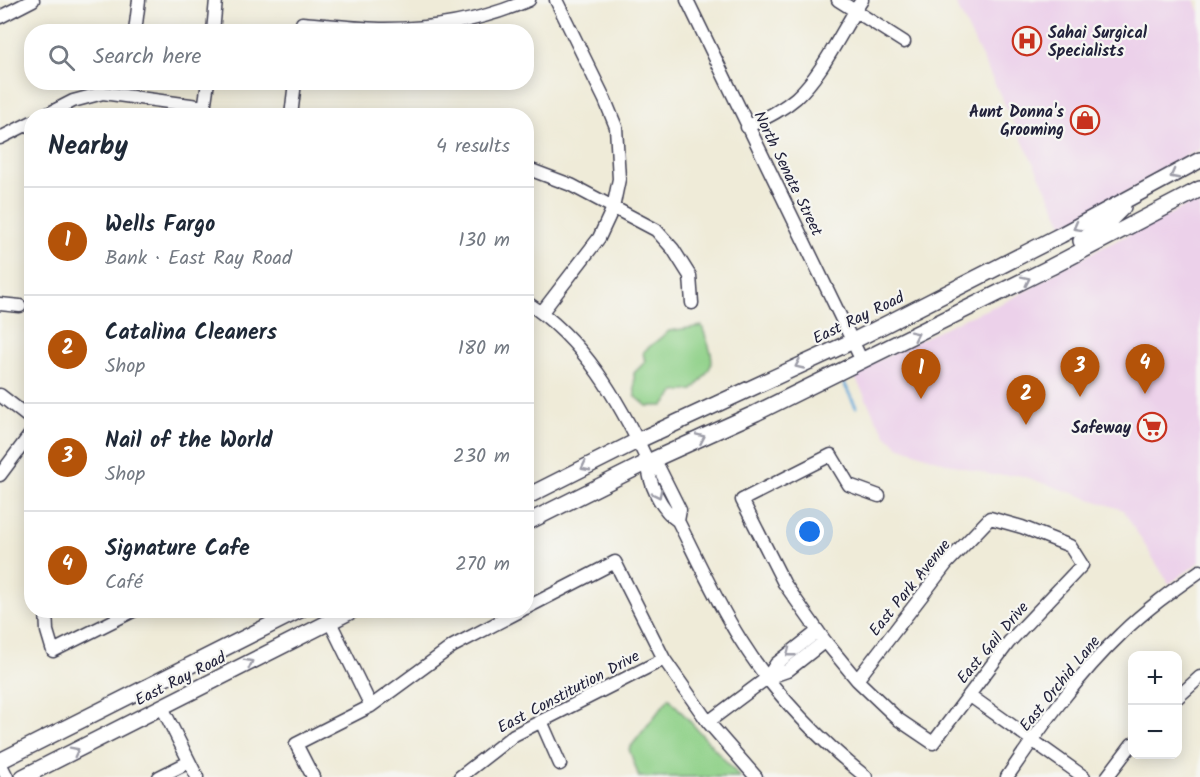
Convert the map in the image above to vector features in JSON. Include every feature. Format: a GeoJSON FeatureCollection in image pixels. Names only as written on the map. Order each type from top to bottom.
{"type":"FeatureCollection","features":[{"type":"Feature","properties":{"kind":"main road","name":"East Ray Road"},"geometry":{"type":"LineString","coordinates":[[534,493],[638,441],[853,341],[1061,235],[1200,160]]}},
{"type":"Feature","properties":{"kind":"main road"},"geometry":{"type":"LineString","coordinates":[[534,519],[648,462],[862,361],[1051,267],[1200,189]]}},
{"type":"Feature","properties":{"kind":"main road"},"geometry":{"type":"LineString","coordinates":[[1051,267],[1051,262],[1056,257],[1103,227],[1133,197]]}},
{"type":"Feature","properties":{"kind":"main road","name":"East Ray Road"},"geometry":{"type":"LineString","coordinates":[[0,762],[271,618]]}},
{"type":"Feature","properties":{"kind":"main road","name":"East Ray Road"},"geometry":{"type":"LineString","coordinates":[[23,777],[338,618]]}},
{"type":"Feature","properties":{"kind":"street"},"geometry":{"type":"LineString","coordinates":[[0,17],[33,0]]}},
{"type":"Feature","properties":{"kind":"street"},"geometry":{"type":"LineString","coordinates":[[136,24],[139,0]]}},
{"type":"Feature","properties":{"kind":"street"},"geometry":{"type":"LineString","coordinates":[[214,24],[216,0]]}},
{"type":"Feature","properties":{"kind":"street"},"geometry":{"type":"LineString","coordinates":[[447,24],[467,21],[508,9],[529,0]]}},
{"type":"Feature","properties":{"kind":"street"},"geometry":{"type":"LineString","coordinates":[[542,312],[599,238],[613,208],[619,179],[616,127],[606,100],[556,0]]}},
{"type":"Feature","properties":{"kind":"street","name":"North Senate Street"},"geometry":{"type":"LineString","coordinates":[[687,0],[862,361]]}},
{"type":"Feature","properties":{"kind":"street"},"geometry":{"type":"LineString","coordinates":[[838,0],[858,5],[904,42]]}},
{"type":"Feature","properties":{"kind":"street"},"geometry":{"type":"LineString","coordinates":[[747,127],[778,112],[798,96],[812,80],[858,5]]}},
{"type":"Feature","properties":{"kind":"street"},"geometry":{"type":"LineString","coordinates":[[59,108],[73,101],[123,90]]}},
{"type":"Feature","properties":{"kind":"street"},"geometry":{"type":"LineString","coordinates":[[133,90],[194,108]]}},
{"type":"Feature","properties":{"kind":"street"},"geometry":{"type":"LineString","coordinates":[[204,108],[207,90]]}},
{"type":"Feature","properties":{"kind":"street"},"geometry":{"type":"LineString","coordinates":[[292,108],[294,90]]}},
{"type":"Feature","properties":{"kind":"street"},"geometry":{"type":"LineString","coordinates":[[0,138],[24,126]]}},
{"type":"Feature","properties":{"kind":"street"},"geometry":{"type":"LineString","coordinates":[[534,171],[571,186],[656,230],[674,249],[690,276],[693,303]]}},
{"type":"Feature","properties":{"kind":"street"},"geometry":{"type":"LineString","coordinates":[[0,304],[20,306]]}},
{"type":"Feature","properties":{"kind":"street"},"geometry":{"type":"LineString","coordinates":[[534,307],[568,335],[612,393],[648,462],[659,468],[680,510],[678,521],[732,625],[767,678],[799,716],[837,754],[866,777]]}},
{"type":"Feature","properties":{"kind":"street"},"geometry":{"type":"LineString","coordinates":[[0,395],[24,414]]}},
{"type":"Feature","properties":{"kind":"street"},"geometry":{"type":"LineString","coordinates":[[0,475],[24,443]]}},
{"type":"Feature","properties":{"kind":"street"},"geometry":{"type":"LineString","coordinates":[[857,680],[784,583],[742,500],[831,455],[849,485],[879,496]]}},
{"type":"Feature","properties":{"kind":"street","name":"East Park Avenue"},"geometry":{"type":"LineString","coordinates":[[857,680],[947,563],[990,518],[1022,526],[1070,546],[1082,565]]}},
{"type":"Feature","properties":{"kind":"street"},"geometry":{"type":"LineString","coordinates":[[534,604],[615,562],[664,659],[708,722],[756,777]]}},
{"type":"Feature","properties":{"kind":"street","name":"East Gail Drive"},"geometry":{"type":"LineString","coordinates":[[857,680],[899,720],[933,743],[1009,642],[1082,565]]}},
{"type":"Feature","properties":{"kind":"street","name":"East Orchid Lane"},"geometry":{"type":"LineString","coordinates":[[1007,777],[1032,740],[1081,677],[1121,633],[1200,571]]}},
{"type":"Feature","properties":{"kind":"street"},"geometry":{"type":"LineString","coordinates":[[46,618],[47,631],[53,651],[119,618]]}},
{"type":"Feature","properties":{"kind":"street"},"geometry":{"type":"LineString","coordinates":[[313,777],[296,744],[371,706],[453,646],[507,618]]}},
{"type":"Feature","properties":{"kind":"street"},"geometry":{"type":"LineString","coordinates":[[330,622],[371,706]]}},
{"type":"Feature","properties":{"kind":"street"},"geometry":{"type":"LineString","coordinates":[[708,722],[767,678],[776,664],[822,636]]}},
{"type":"Feature","properties":{"kind":"street","name":"East Constitution Drive"},"geometry":{"type":"LineString","coordinates":[[460,777],[514,735],[664,659]]}},
{"type":"Feature","properties":{"kind":"street"},"geometry":{"type":"LineString","coordinates":[[1182,693],[1200,677]]}},
{"type":"Feature","properties":{"kind":"street"},"geometry":{"type":"LineString","coordinates":[[969,695],[1084,777]]}},
{"type":"Feature","properties":{"kind":"street"},"geometry":{"type":"LineString","coordinates":[[162,707],[197,777]]}},
{"type":"Feature","properties":{"kind":"street"},"geometry":{"type":"LineString","coordinates":[[541,721],[561,764]]}},
{"type":"Feature","properties":{"kind":"street"},"geometry":{"type":"LineString","coordinates":[[1107,777],[1128,749]]}},
{"type":"Feature","properties":{"kind":"street"},"geometry":{"type":"LineString","coordinates":[[0,762],[7,777]]}},
{"type":"Feature","properties":{"kind":"street"},"geometry":{"type":"LineString","coordinates":[[159,777],[189,762]]}},
{"type":"Feature","properties":{"kind":"shaded area"},"geometry":{"type":"Polygon","coordinates":[[[954,0],[1194,0],[1200,12],[1200,149],[1064,226],[954,0]]]}},
{"type":"Feature","properties":{"kind":"shaded area"},"geometry":{"type":"Polygon","coordinates":[[[1200,199],[1200,562],[1169,584],[1123,510],[1019,475],[992,475],[946,463],[898,446],[886,435],[853,373],[956,322],[1007,301],[1063,267],[1200,199]]]}},
{"type":"Feature","properties":{"kind":"green space"},"geometry":{"type":"Polygon","coordinates":[[[702,326],[712,361],[707,373],[693,390],[675,392],[663,406],[647,406],[635,396],[634,373],[645,362],[643,352],[669,331],[702,326]]]}},
{"type":"Feature","properties":{"kind":"green space"},"geometry":{"type":"Polygon","coordinates":[[[669,698],[740,777],[639,777],[629,749],[669,698]]]}},
{"type":"Feature","properties":{"kind":"waterway"},"geometry":{"type":"LineString","coordinates":[[841,377],[856,407]]}},
{"type":"Feature","properties":{"kind":"place","name":"Sahai Surgical Specialists"},"geometry":{"type":"Point","coordinates":[1027,41]}},
{"type":"Feature","properties":{"kind":"place","name":"Aunt Donna's Grooming"},"geometry":{"type":"Point","coordinates":[1085,120]}},
{"type":"Feature","properties":{"kind":"place","name":"Signature Cafe"},"geometry":{"type":"Point","coordinates":[1145,394]}},
{"type":"Feature","properties":{"kind":"place","name":"Nail of the World"},"geometry":{"type":"Point","coordinates":[1080,397]}},
{"type":"Feature","properties":{"kind":"place","name":"Wells Fargo"},"geometry":{"type":"Point","coordinates":[921,399]}},
{"type":"Feature","properties":{"kind":"place","name":"Catalina Cleaners"},"geometry":{"type":"Point","coordinates":[1026,425]}},
{"type":"Feature","properties":{"kind":"place","name":"Safeway"},"geometry":{"type":"Point","coordinates":[1152,427]}}]}
